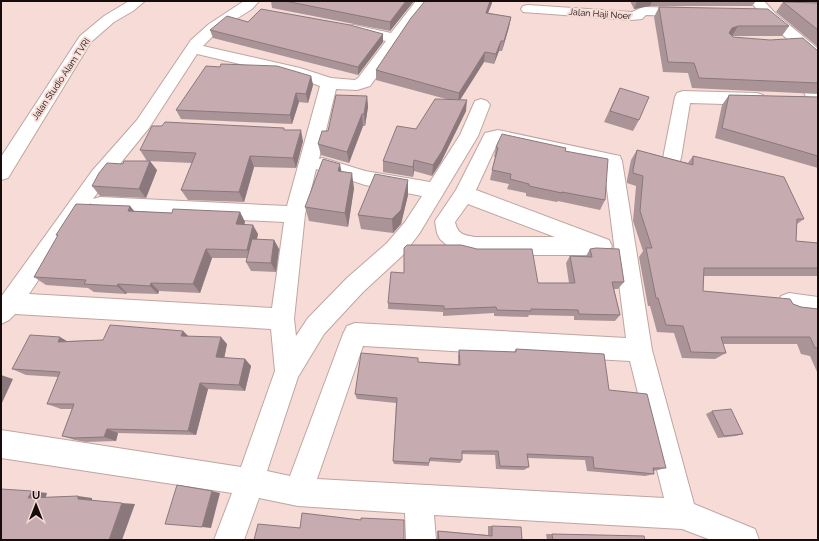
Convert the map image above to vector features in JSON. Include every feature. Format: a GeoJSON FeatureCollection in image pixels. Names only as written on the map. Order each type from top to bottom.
{"type":"FeatureCollection","features":[{"type":"Feature","properties":{"kind":"street","name":"Jalan Studio Alam TVRI"},"geometry":{"type":"LineString","coordinates":[[1,173],[85,39],[109,19],[138,1]]}},
{"type":"Feature","properties":{"kind":"street"},"geometry":{"type":"LineString","coordinates":[[193,48],[300,73],[329,83],[358,85],[364,82],[404,25],[424,1]]}},
{"type":"Feature","properties":{"kind":"street"},"geometry":{"type":"LineString","coordinates":[[6,308],[99,176],[151,124],[193,48],[202,36],[229,17],[252,6]]}},
{"type":"Feature","properties":{"kind":"street"},"geometry":{"type":"LineString","coordinates":[[758,8],[781,6]]}},
{"type":"Feature","properties":{"kind":"street"},"geometry":{"type":"LineString","coordinates":[[758,8],[806,45],[818,57]]}},
{"type":"Feature","properties":{"kind":"street","name":"Jalan Haji Noer"},"geometry":{"type":"LineString","coordinates":[[528,9],[632,16],[637,16],[643,11],[704,12]]}},
{"type":"Feature","properties":{"kind":"street"},"geometry":{"type":"LineString","coordinates":[[344,27],[395,39]]}},
{"type":"Feature","properties":{"kind":"street"},"geometry":{"type":"LineString","coordinates":[[781,43],[799,41]]}},
{"type":"Feature","properties":{"kind":"street"},"geometry":{"type":"LineString","coordinates":[[287,371],[282,319],[295,214],[309,160],[309,132],[329,83]]}},
{"type":"Feature","properties":{"kind":"street"},"geometry":{"type":"LineString","coordinates":[[672,158],[683,97],[770,100]]}},
{"type":"Feature","properties":{"kind":"street"},"geometry":{"type":"LineString","coordinates":[[229,540],[287,371],[316,326],[355,285],[395,249],[412,228],[469,136],[480,105]]}},
{"type":"Feature","properties":{"kind":"street"},"geometry":{"type":"LineString","coordinates":[[613,246],[475,246],[457,242],[447,233],[445,221],[464,194],[491,138],[510,139],[613,161],[613,246],[682,514]]}},
{"type":"Feature","properties":{"kind":"street"},"geometry":{"type":"LineString","coordinates":[[309,160],[344,173],[395,185],[435,190]]}},
{"type":"Feature","properties":{"kind":"street"},"geometry":{"type":"LineString","coordinates":[[464,194],[613,246]]}},
{"type":"Feature","properties":{"kind":"street"},"geometry":{"type":"LineString","coordinates":[[79,204],[295,214]]}},
{"type":"Feature","properties":{"kind":"street"},"geometry":{"type":"LineString","coordinates":[[790,303],[818,307]]}},
{"type":"Feature","properties":{"kind":"street"},"geometry":{"type":"LineString","coordinates":[[6,308],[282,319]]}},
{"type":"Feature","properties":{"kind":"street"},"geometry":{"type":"LineString","coordinates":[[298,492],[355,334],[640,350]]}},
{"type":"Feature","properties":{"kind":"street"},"geometry":{"type":"LineString","coordinates":[[1,444],[250,482],[298,492],[682,514],[708,523],[744,540]]}},
{"type":"Feature","properties":{"kind":"street"},"geometry":{"type":"LineString","coordinates":[[420,500],[422,540]]}},
{"type":"Feature","properties":{"kind":"building"},"geometry":{"type":"Polygon","coordinates":[[[285,1],[406,1],[390,22],[285,1]]]}},
{"type":"Feature","properties":{"kind":"building"},"geometry":{"type":"Polygon","coordinates":[[[425,1],[490,1],[486,13],[511,17],[504,41],[501,41],[496,54],[485,52],[459,93],[376,70],[411,18],[425,1]]]}},
{"type":"Feature","properties":{"kind":"building"},"geometry":{"type":"Polygon","coordinates":[[[783,2],[818,3],[818,30],[783,2]]]}},
{"type":"Feature","properties":{"kind":"building"},"geometry":{"type":"Polygon","coordinates":[[[659,7],[768,9],[789,26],[738,26],[732,28],[729,33],[733,37],[770,40],[803,38],[818,51],[818,83],[699,78],[694,63],[668,62],[659,7]]]}},
{"type":"Feature","properties":{"kind":"building"},"geometry":{"type":"Polygon","coordinates":[[[261,9],[350,25],[383,34],[358,67],[210,30],[227,16],[248,22],[261,9]]]}},
{"type":"Feature","properties":{"kind":"building"},"geometry":{"type":"Polygon","coordinates":[[[221,64],[277,66],[311,76],[306,94],[296,93],[290,115],[176,110],[206,66],[220,67],[221,64]]]}},
{"type":"Feature","properties":{"kind":"building"},"geometry":{"type":"Polygon","coordinates":[[[620,88],[649,97],[639,120],[610,111],[620,88]]]}},
{"type":"Feature","properties":{"kind":"building"},"geometry":{"type":"Polygon","coordinates":[[[336,95],[367,96],[364,114],[362,114],[347,152],[318,144],[322,131],[328,131],[336,95]]]}},
{"type":"Feature","properties":{"kind":"building"},"geometry":{"type":"Polygon","coordinates":[[[729,95],[818,97],[818,156],[722,128],[729,95]]]}},
{"type":"Feature","properties":{"kind":"building"},"geometry":{"type":"Polygon","coordinates":[[[435,99],[467,100],[442,151],[433,165],[414,160],[413,167],[383,161],[397,126],[416,129],[435,99]]]}},
{"type":"Feature","properties":{"kind":"building"},"geometry":{"type":"Polygon","coordinates":[[[165,122],[301,130],[293,158],[250,156],[239,192],[181,190],[196,153],[140,150],[152,126],[162,126],[165,122]]]}},
{"type":"Feature","properties":{"kind":"building"},"geometry":{"type":"Polygon","coordinates":[[[502,134],[566,148],[565,151],[608,159],[605,200],[529,186],[529,184],[510,179],[511,174],[492,170],[498,148],[496,147],[502,134]]]}},
{"type":"Feature","properties":{"kind":"building"},"geometry":{"type":"Polygon","coordinates":[[[637,150],[693,165],[693,156],[784,177],[804,219],[797,219],[796,241],[818,243],[818,268],[704,268],[703,291],[790,299],[793,304],[801,307],[818,309],[818,348],[815,348],[810,337],[721,337],[726,353],[691,352],[683,326],[666,325],[658,298],[656,298],[646,248],[652,248],[640,211],[643,176],[633,173],[637,150]]]}},
{"type":"Feature","properties":{"kind":"building"},"geometry":{"type":"Polygon","coordinates":[[[323,159],[340,164],[338,171],[352,173],[345,213],[305,207],[323,159]]]}},
{"type":"Feature","properties":{"kind":"building"},"geometry":{"type":"Polygon","coordinates":[[[124,161],[150,161],[139,189],[92,186],[99,173],[107,163],[123,164],[124,161]]]}},
{"type":"Feature","properties":{"kind":"building"},"geometry":{"type":"Polygon","coordinates":[[[375,174],[408,180],[401,210],[392,219],[358,215],[375,174]]]}},
{"type":"Feature","properties":{"kind":"building"},"geometry":{"type":"Polygon","coordinates":[[[76,204],[130,206],[128,211],[172,213],[173,209],[240,212],[236,224],[253,225],[247,250],[206,249],[193,284],[151,283],[150,286],[118,284],[117,286],[84,284],[86,280],[34,277],[58,235],[56,235],[76,204]]]}},
{"type":"Feature","properties":{"kind":"building"},"geometry":{"type":"Polygon","coordinates":[[[252,239],[274,240],[271,263],[246,262],[252,239]]]}},
{"type":"Feature","properties":{"kind":"building"},"geometry":{"type":"Polygon","coordinates":[[[407,245],[461,245],[477,249],[532,249],[538,283],[575,283],[570,256],[592,257],[590,249],[596,248],[619,249],[624,282],[612,282],[620,315],[579,314],[578,310],[497,310],[496,307],[444,309],[444,306],[388,303],[391,272],[404,273],[404,248],[407,245]]]}},
{"type":"Feature","properties":{"kind":"building"},"geometry":{"type":"Polygon","coordinates":[[[110,325],[183,331],[181,336],[221,337],[216,357],[245,359],[239,385],[200,383],[188,431],[107,429],[104,437],[73,438],[62,436],[74,404],[47,404],[60,372],[12,369],[30,335],[60,337],[58,342],[103,340],[110,325]]]}},
{"type":"Feature","properties":{"kind":"building"},"geometry":{"type":"Polygon","coordinates":[[[516,349],[604,354],[609,390],[647,394],[666,468],[653,468],[654,474],[594,468],[593,457],[527,454],[529,467],[500,466],[498,451],[462,451],[462,460],[430,458],[429,463],[393,461],[397,398],[355,394],[361,353],[418,358],[418,362],[460,365],[459,350],[516,352],[516,349]]]}},
{"type":"Feature","properties":{"kind":"building"},"geometry":{"type":"Polygon","coordinates":[[[731,409],[743,434],[724,436],[712,411],[731,409]]]}},
{"type":"Feature","properties":{"kind":"building"},"geometry":{"type":"Polygon","coordinates":[[[177,485],[212,491],[202,527],[165,524],[177,485]]]}},
{"type":"Feature","properties":{"kind":"building"},"geometry":{"type":"Polygon","coordinates":[[[1,489],[32,491],[28,498],[78,496],[78,499],[122,503],[109,540],[1,540],[1,489]]]}},
{"type":"Feature","properties":{"kind":"building"},"geometry":{"type":"Polygon","coordinates":[[[302,513],[361,520],[361,518],[404,520],[404,540],[254,540],[258,524],[300,528],[302,513]]]}},
{"type":"Feature","properties":{"kind":"building"},"geometry":{"type":"Polygon","coordinates":[[[492,526],[521,527],[522,540],[439,540],[438,531],[492,536],[492,526]]]}},
{"type":"Feature","properties":{"kind":"building"},"geometry":{"type":"Polygon","coordinates":[[[552,534],[644,536],[645,540],[553,540],[552,534]]]}}]}
